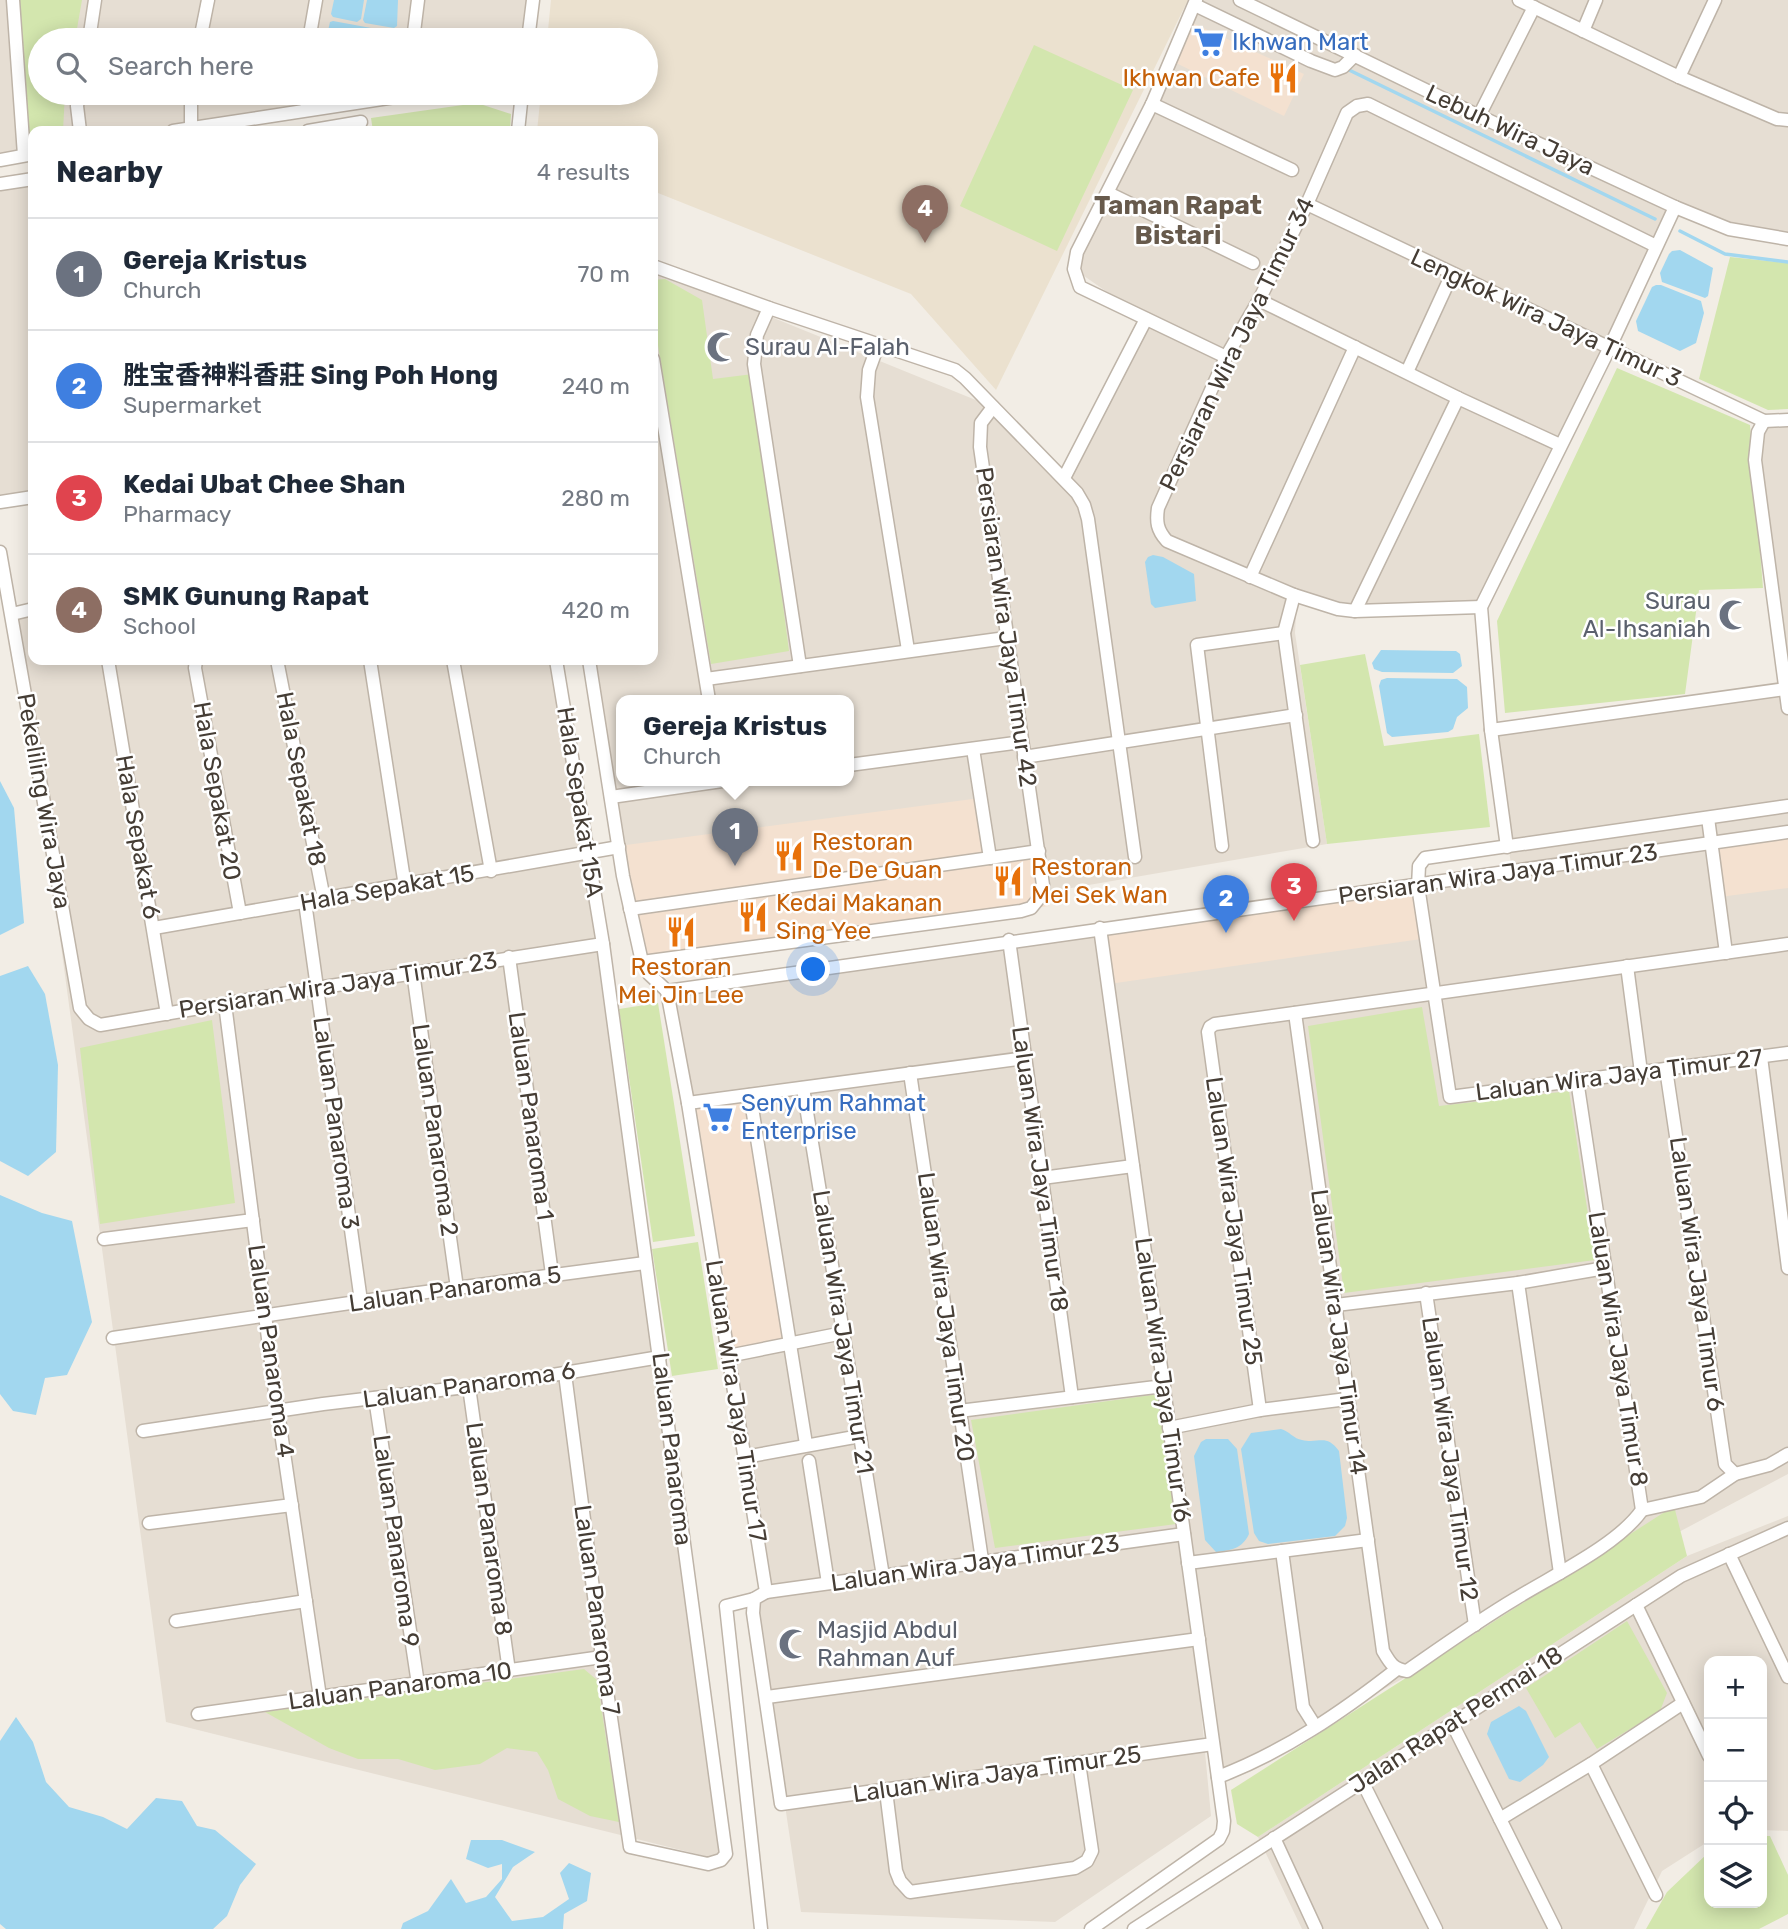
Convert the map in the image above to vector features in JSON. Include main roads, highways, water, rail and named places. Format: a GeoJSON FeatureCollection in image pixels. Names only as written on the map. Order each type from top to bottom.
{"type":"FeatureCollection","features":[{"type":"Feature","properties":{"kind":"water"},"geometry":{"type":"Polygon","coordinates":[[[334,0],[364,0],[361,19],[357,22],[333,17],[331,14],[334,0]]]}},
{"type":"Feature","properties":{"kind":"water"},"geometry":{"type":"Polygon","coordinates":[[[367,0],[398,0],[397,26],[394,28],[365,23],[363,20],[367,0]]]}},
{"type":"Feature","properties":{"kind":"water"},"geometry":{"type":"Polygon","coordinates":[[[333,21],[371,28],[329,28],[333,21]]]}},
{"type":"Feature","properties":{"kind":"water"},"geometry":{"type":"Polygon","coordinates":[[[1680,250],[1713,268],[1708,296],[1705,298],[1662,282],[1660,273],[1669,254],[1680,250]]]}},
{"type":"Feature","properties":{"kind":"water"},"geometry":{"type":"Polygon","coordinates":[[[1656,285],[1701,301],[1704,313],[1696,343],[1680,351],[1638,331],[1636,321],[1652,287],[1656,285]]]}},
{"type":"Feature","properties":{"kind":"water"},"geometry":{"type":"Polygon","coordinates":[[[1153,555],[1163,557],[1194,574],[1196,601],[1155,608],[1151,604],[1145,562],[1153,555]]]}},
{"type":"Feature","properties":{"kind":"water"},"geometry":{"type":"Polygon","coordinates":[[[1381,650],[1456,651],[1460,654],[1462,666],[1453,673],[1382,672],[1374,669],[1372,663],[1381,650]]]}},
{"type":"Feature","properties":{"kind":"water"},"geometry":{"type":"Polygon","coordinates":[[[1457,679],[1467,687],[1468,708],[1457,717],[1453,729],[1448,732],[1392,737],[1387,733],[1379,686],[1381,680],[1457,679]]]}},
{"type":"Feature","properties":{"kind":"water"},"geometry":{"type":"Polygon","coordinates":[[[0,781],[14,808],[24,923],[0,935],[0,781]]]}},
{"type":"Feature","properties":{"kind":"water"},"geometry":{"type":"Polygon","coordinates":[[[28,966],[45,994],[58,1065],[56,1152],[28,1176],[0,1161],[0,976],[28,966]]]}},
{"type":"Feature","properties":{"kind":"water"},"geometry":{"type":"Polygon","coordinates":[[[0,1195],[42,1213],[72,1221],[92,1322],[67,1375],[45,1378],[36,1415],[13,1411],[0,1394],[0,1195]]]}},
{"type":"Feature","properties":{"kind":"water"},"geometry":{"type":"Polygon","coordinates":[[[1281,1429],[1299,1439],[1330,1442],[1339,1451],[1347,1518],[1345,1526],[1335,1536],[1268,1544],[1259,1541],[1254,1533],[1241,1449],[1251,1433],[1281,1429]]]}},
{"type":"Feature","properties":{"kind":"water"},"geometry":{"type":"Polygon","coordinates":[[[1206,1439],[1228,1439],[1237,1449],[1249,1534],[1239,1546],[1216,1552],[1205,1540],[1194,1456],[1201,1442],[1206,1439]]]}},
{"type":"Feature","properties":{"kind":"water"},"geometry":{"type":"Polygon","coordinates":[[[1519,1706],[1526,1711],[1549,1757],[1543,1765],[1520,1782],[1509,1779],[1487,1734],[1491,1722],[1519,1706]]]}},
{"type":"Feature","properties":{"kind":"water"},"geometry":{"type":"Polygon","coordinates":[[[16,1717],[33,1742],[46,1782],[69,1807],[103,1817],[127,1829],[156,1798],[182,1801],[197,1826],[215,1830],[256,1864],[240,1885],[227,1916],[213,1929],[6,1929],[0,1924],[0,1741],[16,1717]]]}},
{"type":"Feature","properties":{"kind":"water"},"geometry":{"type":"Polygon","coordinates":[[[471,1840],[502,1840],[535,1852],[513,1867],[495,1897],[512,1921],[543,1917],[569,1899],[560,1873],[569,1863],[591,1873],[587,1901],[564,1914],[563,1929],[401,1929],[403,1923],[428,1911],[451,1879],[466,1903],[486,1897],[502,1879],[502,1864],[488,1868],[466,1859],[471,1840]]]}},
{"type":"Feature","properties":{"kind":"waterway"},"geometry":{"type":"LineString","coordinates":[[1347,69],[1655,219]]}},
{"type":"Feature","properties":{"kind":"waterway"},"geometry":{"type":"LineString","coordinates":[[1680,231],[1725,254],[1788,262]]}},
{"type":"Feature","properties":{"kind":"place","name":"Ikhwan Mart"},"geometry":{"type":"Point","coordinates":[1209,42]}},
{"type":"Feature","properties":{"kind":"place","name":"Ikhwan Cafe"},"geometry":{"type":"Point","coordinates":[1283,78]}},
{"type":"Feature","properties":{"kind":"place","name":"SMK Gunung Rapat"},"geometry":{"type":"Point","coordinates":[925,243]}},
{"type":"Feature","properties":{"kind":"place","name":"Surau Al-Falah"},"geometry":{"type":"Point","coordinates":[722,347]}},
{"type":"Feature","properties":{"kind":"place","name":"Surau Al-Ihsaniah"},"geometry":{"type":"Point","coordinates":[1734,615]}},
{"type":"Feature","properties":{"kind":"place","name":"Restoran De De Guan"},"geometry":{"type":"Point","coordinates":[789,856]}},
{"type":"Feature","properties":{"kind":"place","name":"Gereja Kristus"},"geometry":{"type":"Point","coordinates":[735,866]}},
{"type":"Feature","properties":{"kind":"place","name":"Restoran Mei Sek Wan"},"geometry":{"type":"Point","coordinates":[1008,881]}},
{"type":"Feature","properties":{"kind":"place","name":"Kedai Makanan Sing Yee"},"geometry":{"type":"Point","coordinates":[753,917]}},
{"type":"Feature","properties":{"kind":"place","name":"Kedai Ubat Chee Shan"},"geometry":{"type":"Point","coordinates":[1294,921]}},
{"type":"Feature","properties":{"kind":"place","name":"Restoran Mei Jin Lee"},"geometry":{"type":"Point","coordinates":[681,932]}},
{"type":"Feature","properties":{"kind":"place","name":"胜宝香神料香莊 Sing Poh Hong"},"geometry":{"type":"Point","coordinates":[1226,933]}},
{"type":"Feature","properties":{"kind":"place","name":"Senyum Rahmat Enterprise"},"geometry":{"type":"Point","coordinates":[718,1117]}},
{"type":"Feature","properties":{"kind":"place","name":"Masjid Abdul Rahman Auf"},"geometry":{"type":"Point","coordinates":[794,1644]}},
{"type":"Feature","properties":{"kind":"district","name":"Taman Rapat Bistari"},"geometry":{"type":"Point","coordinates":[1178,220]}}]}
